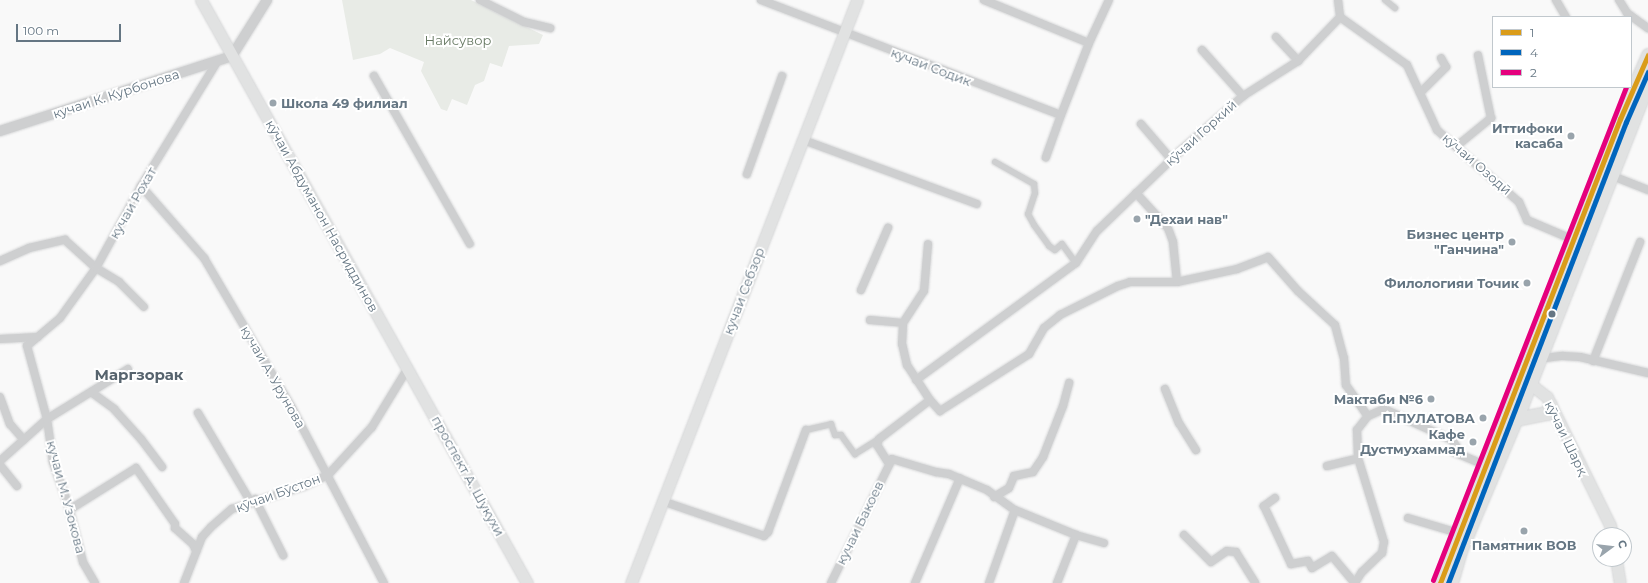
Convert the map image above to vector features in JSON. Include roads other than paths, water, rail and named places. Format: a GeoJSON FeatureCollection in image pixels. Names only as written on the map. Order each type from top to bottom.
{"type":"FeatureCollection","features":[{"type":"Feature","properties":{"kind":"main road","name":"кӯчаи Абдуманон Насриддинов"},"geometry":{"type":"LineString","coordinates":[[201,0],[408,368]]}},
{"type":"Feature","properties":{"kind":"main road","name":"кучаи Себзор"},"geometry":{"type":"LineString","coordinates":[[631,583],[857,0]]}},
{"type":"Feature","properties":{"kind":"main road"},"geometry":{"type":"LineString","coordinates":[[1537,356],[1574,240],[1648,55]]}},
{"type":"Feature","properties":{"kind":"main road"},"geometry":{"type":"LineString","coordinates":[[1440,583],[1485,465],[1537,356],[1648,82]]}},
{"type":"Feature","properties":{"kind":"main road","name":"проспект А. Шукухи"},"geometry":{"type":"LineString","coordinates":[[408,368],[527,583]]}},
{"type":"Feature","properties":{"kind":"main road"},"geometry":{"type":"LineString","coordinates":[[1451,583],[1460,550],[1516,419],[1526,379]]}},
{"type":"Feature","properties":{"kind":"main road","name":"кӯчаи Шарқ"},"geometry":{"type":"LineString","coordinates":[[1526,379],[1547,397],[1600,509],[1610,527]]}},
{"type":"Feature","properties":{"kind":"main road"},"geometry":{"type":"LineString","coordinates":[[1516,419],[1548,413],[1550,404]]}},
{"type":"Feature","properties":{"kind":"main road"},"geometry":{"type":"LineString","coordinates":[[1617,567],[1620,583]]}},
{"type":"Feature","properties":{"kind":"street"},"geometry":{"type":"LineString","coordinates":[[232,56],[267,0]]}},
{"type":"Feature","properties":{"kind":"street","name":"кучаи Содик"},"geometry":{"type":"LineString","coordinates":[[761,0],[1061,115]]}},
{"type":"Feature","properties":{"kind":"street"},"geometry":{"type":"LineString","coordinates":[[984,0],[1089,42]]}},
{"type":"Feature","properties":{"kind":"street"},"geometry":{"type":"LineString","coordinates":[[1046,157],[1089,42],[1109,0]]}},
{"type":"Feature","properties":{"kind":"street"},"geometry":{"type":"LineString","coordinates":[[1338,0],[1340,17]]}},
{"type":"Feature","properties":{"kind":"street"},"geometry":{"type":"LineString","coordinates":[[1385,0],[1395,8]]}},
{"type":"Feature","properties":{"kind":"street"},"geometry":{"type":"LineString","coordinates":[[1556,0],[1565,16]]}},
{"type":"Feature","properties":{"kind":"street"},"geometry":{"type":"LineString","coordinates":[[1619,0],[1624,15]]}},
{"type":"Feature","properties":{"kind":"street"},"geometry":{"type":"LineString","coordinates":[[485,1],[524,22],[550,28]]}},
{"type":"Feature","properties":{"kind":"street","name":"кӯчаи Горкий"},"geometry":{"type":"LineString","coordinates":[[916,380],[1076,263],[1097,231],[1171,159],[1243,96],[1298,61],[1340,17]]}},
{"type":"Feature","properties":{"kind":"street","name":"кӯчаи Озодӣ"},"geometry":{"type":"LineString","coordinates":[[1340,17],[1407,66],[1437,130],[1458,145],[1519,202],[1526,220],[1574,240]]}},
{"type":"Feature","properties":{"kind":"street"},"geometry":{"type":"LineString","coordinates":[[1632,19],[1648,28]]}},
{"type":"Feature","properties":{"kind":"street"},"geometry":{"type":"LineString","coordinates":[[1276,37],[1298,61]]}},
{"type":"Feature","properties":{"kind":"street"},"geometry":{"type":"LineString","coordinates":[[1202,50],[1243,96]]}},
{"type":"Feature","properties":{"kind":"street"},"geometry":{"type":"LineString","coordinates":[[1458,145],[1491,118],[1478,54]]}},
{"type":"Feature","properties":{"kind":"street","name":"кучаи К. Курбонова"},"geometry":{"type":"LineString","coordinates":[[0,131],[232,56]]}},
{"type":"Feature","properties":{"kind":"street"},"geometry":{"type":"LineString","coordinates":[[1420,93],[1446,67],[1441,58]]}},
{"type":"Feature","properties":{"kind":"street","name":"кучаи Рохат"},"geometry":{"type":"LineString","coordinates":[[35,340],[60,318],[96,268],[141,186],[217,62]]}},
{"type":"Feature","properties":{"kind":"street"},"geometry":{"type":"LineString","coordinates":[[374,76],[470,244]]}},
{"type":"Feature","properties":{"kind":"street"},"geometry":{"type":"LineString","coordinates":[[747,174],[782,76]]}},
{"type":"Feature","properties":{"kind":"street"},"geometry":{"type":"LineString","coordinates":[[1141,124],[1171,159]]}},
{"type":"Feature","properties":{"kind":"street"},"geometry":{"type":"LineString","coordinates":[[803,140],[978,204]]}},
{"type":"Feature","properties":{"kind":"street"},"geometry":{"type":"LineString","coordinates":[[995,162],[1034,184],[1035,193],[1028,214],[1049,246],[1055,250],[1062,244],[1076,263]]}},
{"type":"Feature","properties":{"kind":"street"},"geometry":{"type":"LineString","coordinates":[[1610,175],[1648,190]]}},
{"type":"Feature","properties":{"kind":"street","name":"кучаи А. Урунова"},"geometry":{"type":"LineString","coordinates":[[141,186],[204,258],[292,408],[384,583]]}},
{"type":"Feature","properties":{"kind":"street"},"geometry":{"type":"LineString","coordinates":[[1136,193],[1168,228],[1173,242],[1177,282]]}},
{"type":"Feature","properties":{"kind":"street"},"geometry":{"type":"LineString","coordinates":[[861,290],[888,228]]}},
{"type":"Feature","properties":{"kind":"street"},"geometry":{"type":"LineString","coordinates":[[0,261],[29,248],[65,240],[96,268],[119,282],[144,307]]}},
{"type":"Feature","properties":{"kind":"street"},"geometry":{"type":"LineString","coordinates":[[1594,361],[1640,242]]}},
{"type":"Feature","properties":{"kind":"street"},"geometry":{"type":"LineString","coordinates":[[928,244],[924,291],[903,323],[902,344],[907,365],[930,400],[940,411],[1029,354],[1044,328],[1060,315],[1118,286],[1130,282],[1177,282],[1238,269],[1268,257],[1298,291],[1335,325],[1344,358],[1346,385],[1368,416]]}},
{"type":"Feature","properties":{"kind":"street"},"geometry":{"type":"LineString","coordinates":[[870,320],[903,323]]}},
{"type":"Feature","properties":{"kind":"street"},"geometry":{"type":"LineString","coordinates":[[0,339],[35,340]]}},
{"type":"Feature","properties":{"kind":"street","name":"кучаи М. Узокова"},"geometry":{"type":"LineString","coordinates":[[35,340],[27,346],[48,419],[53,462],[69,510],[83,562],[95,583]]}},
{"type":"Feature","properties":{"kind":"street"},"geometry":{"type":"LineString","coordinates":[[1537,356],[1562,356],[1594,361],[1648,373]]}},
{"type":"Feature","properties":{"kind":"street","name":"кӯчаи Бӯстон"},"geometry":{"type":"LineString","coordinates":[[184,583],[202,537],[232,509],[253,500],[304,486],[328,475],[372,428],[408,368]]}},
{"type":"Feature","properties":{"kind":"street"},"geometry":{"type":"LineString","coordinates":[[0,461],[48,419],[128,369]]}},
{"type":"Feature","properties":{"kind":"street"},"geometry":{"type":"LineString","coordinates":[[994,497],[1009,488],[1014,476],[1033,472],[1043,457],[1063,406],[1069,383]]}},
{"type":"Feature","properties":{"kind":"street"},"geometry":{"type":"LineString","coordinates":[[1165,389],[1179,423],[1196,450]]}},
{"type":"Feature","properties":{"kind":"street"},"geometry":{"type":"LineString","coordinates":[[91,392],[114,409],[141,439],[162,468]]}},
{"type":"Feature","properties":{"kind":"street"},"geometry":{"type":"LineString","coordinates":[[0,397],[10,424],[24,440]]}},
{"type":"Feature","properties":{"kind":"street"},"geometry":{"type":"LineString","coordinates":[[662,501],[764,536],[768,532],[806,430],[831,424],[835,435],[840,435],[855,454],[879,439],[930,400]]}},
{"type":"Feature","properties":{"kind":"street"},"geometry":{"type":"LineString","coordinates":[[1275,498],[1264,506],[1291,564],[1308,561],[1312,568],[1332,556],[1355,583],[1382,553],[1384,542],[1358,458],[1357,430],[1368,416],[1384,410],[1452,440],[1456,446],[1454,452],[1485,465]]}},
{"type":"Feature","properties":{"kind":"street"},"geometry":{"type":"LineString","coordinates":[[198,414],[253,500],[283,555]]}},
{"type":"Feature","properties":{"kind":"street"},"geometry":{"type":"LineString","coordinates":[[879,439],[877,445],[889,464],[892,459],[960,478],[987,490],[994,497],[1015,510],[1076,535],[1104,542]]}},
{"type":"Feature","properties":{"kind":"street"},"geometry":{"type":"LineString","coordinates":[[1327,466],[1358,458]]}},
{"type":"Feature","properties":{"kind":"street","name":"кучаи Бакоев"},"geometry":{"type":"LineString","coordinates":[[831,583],[889,464]]}},
{"type":"Feature","properties":{"kind":"street"},"geometry":{"type":"LineString","coordinates":[[0,465],[17,486]]}},
{"type":"Feature","properties":{"kind":"street"},"geometry":{"type":"LineString","coordinates":[[69,510],[136,468],[175,524],[175,528],[193,544],[196,551]]}},
{"type":"Feature","properties":{"kind":"street"},"geometry":{"type":"LineString","coordinates":[[915,583],[960,478]]}},
{"type":"Feature","properties":{"kind":"street"},"geometry":{"type":"LineString","coordinates":[[989,583],[1015,510]]}},
{"type":"Feature","properties":{"kind":"street"},"geometry":{"type":"LineString","coordinates":[[1408,518],[1458,533]]}},
{"type":"Feature","properties":{"kind":"street"},"geometry":{"type":"LineString","coordinates":[[1057,583],[1076,535]]}},
{"type":"Feature","properties":{"kind":"street"},"geometry":{"type":"LineString","coordinates":[[1184,535],[1211,562],[1227,551],[1236,552],[1255,583]]}},
{"type":"Feature","properties":{"kind":"place","name":"Школа 49 филиал"},"geometry":{"type":"Point","coordinates":[273,103]}},
{"type":"Feature","properties":{"kind":"place","name":"Иттифоки касаба"},"geometry":{"type":"Point","coordinates":[1571,136]}},
{"type":"Feature","properties":{"kind":"place","name":"\"Дехаи нав\""},"geometry":{"type":"Point","coordinates":[1137,219]}},
{"type":"Feature","properties":{"kind":"place","name":"Бизнес центр \"Ганчина\""},"geometry":{"type":"Point","coordinates":[1512,242]}},
{"type":"Feature","properties":{"kind":"place","name":"Филологияи Точик"},"geometry":{"type":"Point","coordinates":[1527,283]}},
{"type":"Feature","properties":{"kind":"place","name":"Мактаби №6"},"geometry":{"type":"Point","coordinates":[1431,399]}},
{"type":"Feature","properties":{"kind":"place","name":"П.ПУЛАТОВА"},"geometry":{"type":"Point","coordinates":[1483,418]}},
{"type":"Feature","properties":{"kind":"place","name":"Кафе Дустмухаммад"},"geometry":{"type":"Point","coordinates":[1473,442]}},
{"type":"Feature","properties":{"kind":"place","name":"Памятник ВОВ"},"geometry":{"type":"Point","coordinates":[1524,531]}},
{"type":"Feature","properties":{"kind":"district","name":"Маргзорак"},"geometry":{"type":"Point","coordinates":[139,375]}},
{"type":"Feature","properties":{"kind":"park label","name":"Найсувор"},"geometry":{"type":"Point","coordinates":[458,40]}}]}
